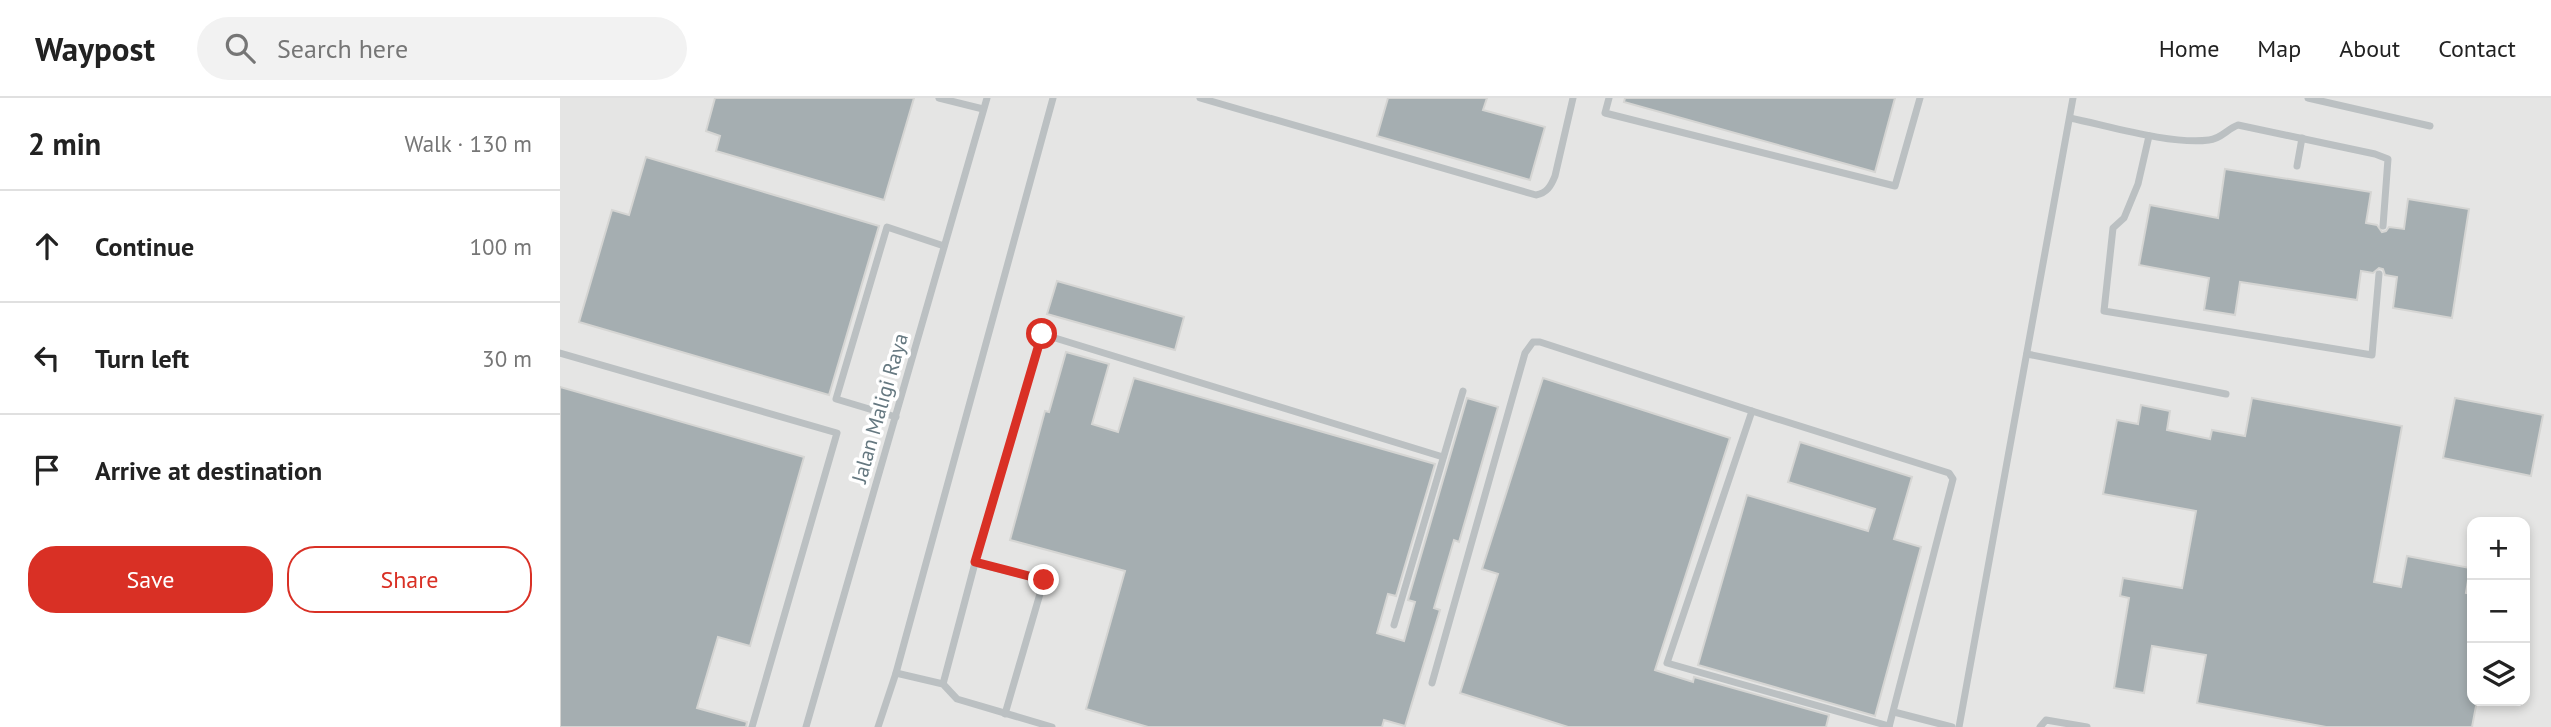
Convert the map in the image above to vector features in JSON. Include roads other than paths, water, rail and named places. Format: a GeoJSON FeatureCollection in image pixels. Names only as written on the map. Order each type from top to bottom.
{"type":"FeatureCollection","features":[{"type":"Feature","properties":{"kind":"lane"},"geometry":{"type":"LineString","coordinates":[[939,98],[983,109]]}},
{"type":"Feature","properties":{"kind":"lane","name":"Jalan Maligi Raya"},"geometry":{"type":"LineString","coordinates":[[806,727],[987,98]]}},
{"type":"Feature","properties":{"kind":"lane"},"geometry":{"type":"LineString","coordinates":[[878,727],[896,673],[1054,98]]}},
{"type":"Feature","properties":{"kind":"lane"},"geometry":{"type":"LineString","coordinates":[[1200,98],[1536,195],[1542,194],[1550,187],[1555,176],[1573,98]]}},
{"type":"Feature","properties":{"kind":"lane"},"geometry":{"type":"LineString","coordinates":[[1609,98],[1605,113],[1895,186],[1920,98]]}},
{"type":"Feature","properties":{"kind":"lane"},"geometry":{"type":"LineString","coordinates":[[1959,727],[2073,98]]}},
{"type":"Feature","properties":{"kind":"lane"},"geometry":{"type":"LineString","coordinates":[[2308,98],[2430,126]]}},
{"type":"Feature","properties":{"kind":"lane"},"geometry":{"type":"LineString","coordinates":[[2070,118],[2149,135],[2209,140],[2220,137],[2228,129],[2238,125],[2388,159],[2383,226]]}},
{"type":"Feature","properties":{"kind":"lane"},"geometry":{"type":"LineString","coordinates":[[2149,135],[2135,192],[2124,218],[2113,228],[2104,311],[2372,355],[2379,274]]}},
{"type":"Feature","properties":{"kind":"lane"},"geometry":{"type":"LineString","coordinates":[[2297,166],[2302,138]]}},
{"type":"Feature","properties":{"kind":"lane"},"geometry":{"type":"LineString","coordinates":[[895,417],[836,399],[887,227],[944,246]]}},
{"type":"Feature","properties":{"kind":"lane"},"geometry":{"type":"LineString","coordinates":[[943,684],[975,562],[1042,334],[1443,457]]}},
{"type":"Feature","properties":{"kind":"lane"},"geometry":{"type":"LineString","coordinates":[[1432,683],[1525,353],[1533,342],[1540,342],[1949,473],[1953,479],[1889,727],[1667,663],[1752,411]]}},
{"type":"Feature","properties":{"kind":"lane"},"geometry":{"type":"LineString","coordinates":[[560,353],[837,433],[752,727]]}},
{"type":"Feature","properties":{"kind":"lane"},"geometry":{"type":"LineString","coordinates":[[2026,354],[2225,394]]}},
{"type":"Feature","properties":{"kind":"lane"},"geometry":{"type":"LineString","coordinates":[[1395,625],[1463,391]]}},
{"type":"Feature","properties":{"kind":"lane"},"geometry":{"type":"LineString","coordinates":[[975,562],[1044,580],[1005,714]]}},
{"type":"Feature","properties":{"kind":"lane"},"geometry":{"type":"LineString","coordinates":[[896,673],[943,684],[957,699],[1052,727]]}},
{"type":"Feature","properties":{"kind":"lane"},"geometry":{"type":"LineString","coordinates":[[1894,712],[1952,727]]}},
{"type":"Feature","properties":{"kind":"lane"},"geometry":{"type":"LineString","coordinates":[[2040,727],[2046,720],[2087,727]]}}]}
